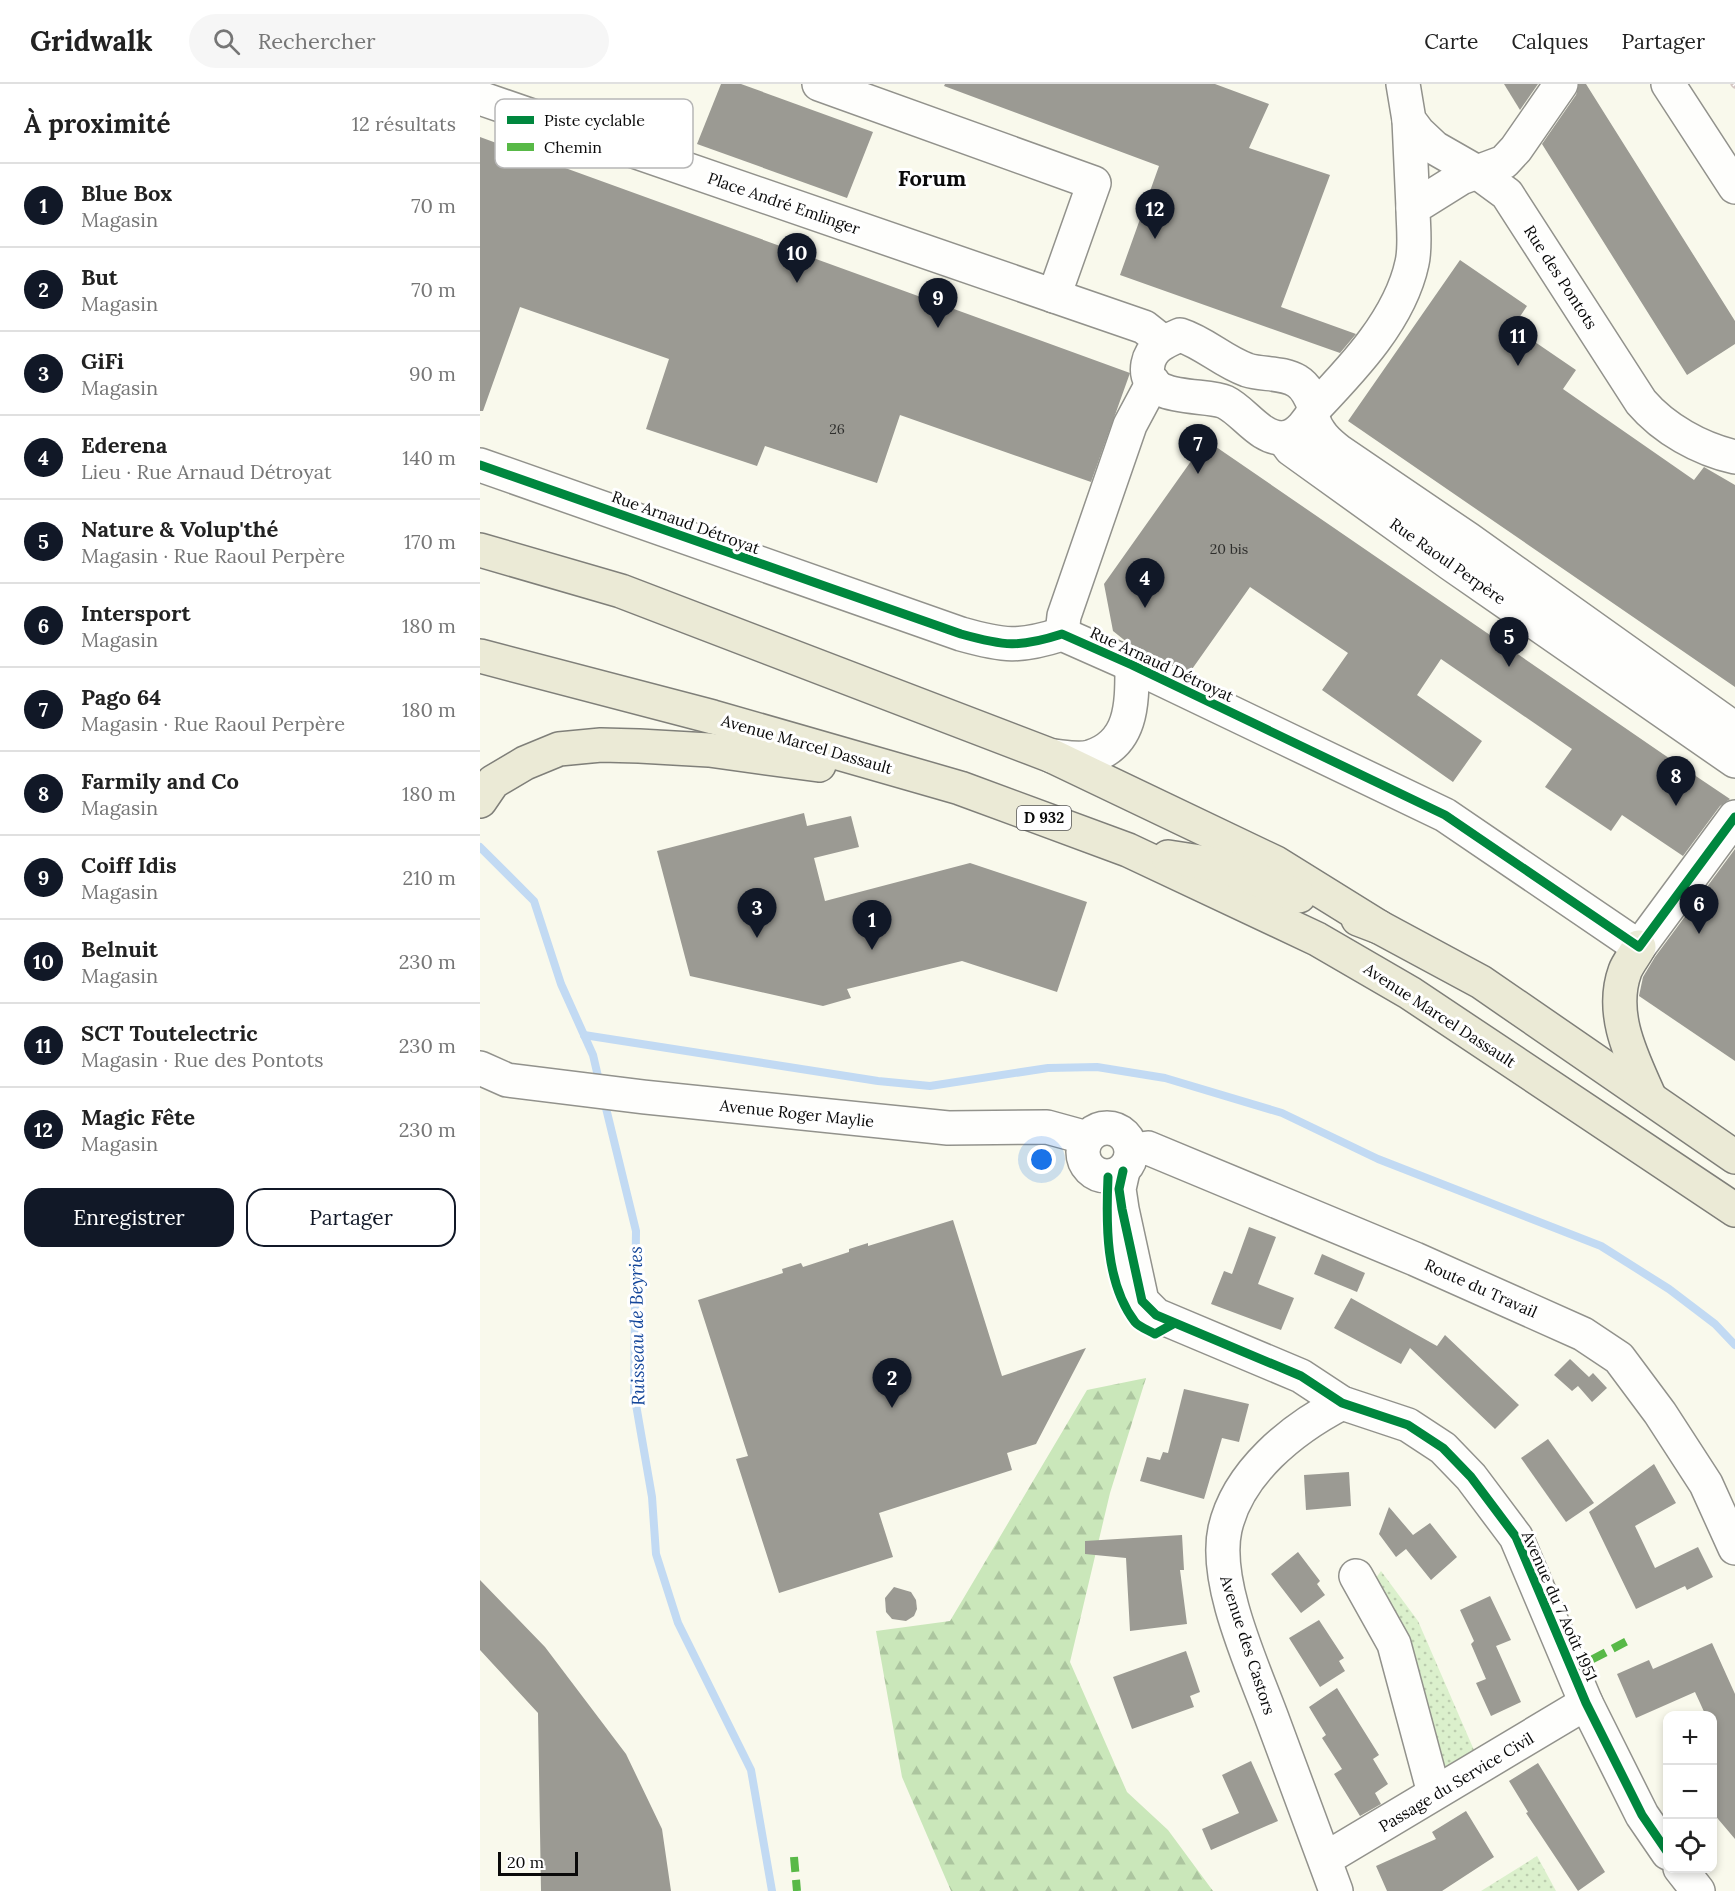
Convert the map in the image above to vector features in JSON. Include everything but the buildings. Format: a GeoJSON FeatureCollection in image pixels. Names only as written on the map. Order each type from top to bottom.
{"type":"FeatureCollection","features":[{"type":"Feature","properties":{"kind":"main road"},"geometry":{"type":"LineString","coordinates":[[480,550],[621,591],[1052,756],[1276,863],[1379,927]]}},
{"type":"Feature","properties":{"kind":"main road","name":"Avenue Marcel Dassault"},"geometry":{"type":"LineString","coordinates":[[480,656],[713,717],[960,788],[1128,850],[1317,939],[1410,993],[1735,1210]]}},
{"type":"Feature","properties":{"kind":"main road"},"geometry":{"type":"LineString","coordinates":[[480,801],[494,783],[525,763],[559,749],[602,744],[709,750],[827,766],[960,788]]}},
{"type":"Feature","properties":{"kind":"main road","name":"Avenue Marcel Dassault"},"geometry":{"type":"LineString","coordinates":[[1128,850],[1220,865],[1379,927],[1481,982],[1735,1157]]}},
{"type":"Feature","properties":{"kind":"main road"},"geometry":{"type":"LineString","coordinates":[[1640,947],[1625,972],[1619,1016],[1630,1054],[1650,1098]]}},
{"type":"Feature","properties":{"kind":"street"},"geometry":{"type":"LineString","coordinates":[[819,84],[1094,183],[1054,296]]}},
{"type":"Feature","properties":{"kind":"street"},"geometry":{"type":"LineString","coordinates":[[1283,438],[1299,431],[1345,377],[1392,313],[1406,287],[1413,260],[1413,208],[1409,120],[1403,84]]}},
{"type":"Feature","properties":{"kind":"street"},"geometry":{"type":"LineString","coordinates":[[1413,208],[1461,178],[1504,162],[1516,149],[1561,84]]}},
{"type":"Feature","properties":{"kind":"street"},"geometry":{"type":"LineString","coordinates":[[1668,84],[1735,187]]}},
{"type":"Feature","properties":{"kind":"street","name":"Place André Emlinger"},"geometry":{"type":"LineString","coordinates":[[480,98],[495,103]]}},
{"type":"Feature","properties":{"kind":"street","name":"Rue des Pontots"},"geometry":{"type":"LineString","coordinates":[[1409,120],[1435,148],[1477,172],[1507,194],[1641,402],[1657,420],[1690,440],[1735,457]]}},
{"type":"Feature","properties":{"kind":"street","name":"Place André Emlinger"},"geometry":{"type":"LineString","coordinates":[[683,168],[1144,327],[1163,342]]}},
{"type":"Feature","properties":{"kind":"street","name":"Rue Raoul Perpère"},"geometry":{"type":"LineString","coordinates":[[1163,342],[1180,335],[1199,341],[1218,357],[1247,370],[1297,381],[1308,391],[1315,427],[1324,440],[1468,539],[1735,729]]}},
{"type":"Feature","properties":{"kind":"street"},"geometry":{"type":"LineString","coordinates":[[1062,634],[1064,616],[1130,424],[1153,382],[1148,372],[1148,363],[1153,352],[1163,342]]}},
{"type":"Feature","properties":{"kind":"street","name":"Rue Raoul Perpère"},"geometry":{"type":"LineString","coordinates":[[1153,382],[1174,394],[1226,402],[1260,429],[1283,438],[1291,449],[1451,564],[1735,761]]}},
{"type":"Feature","properties":{"kind":"street","name":"Rue Arnaud Détroyat"},"geometry":{"type":"LineString","coordinates":[[480,465],[961,634],[993,643],[1030,644],[1062,634],[1132,665],[1445,815],[1640,947]]}},
{"type":"Feature","properties":{"kind":"street"},"geometry":{"type":"LineString","coordinates":[[1052,756],[1088,757],[1110,748],[1123,733],[1131,714],[1132,665]]}},
{"type":"Feature","properties":{"kind":"street"},"geometry":{"type":"LineString","coordinates":[[1640,947],[1735,817]]}},
{"type":"Feature","properties":{"kind":"street","name":"Avenue Roger Maylie"},"geometry":{"type":"LineString","coordinates":[[489,1079],[948,1128],[1047,1128],[1087,1138],[1093,1132],[1109,1128],[1124,1135],[1127,1160]]}},
{"type":"Feature","properties":{"kind":"street","name":"Route du Travail"},"geometry":{"type":"LineString","coordinates":[[1127,1160],[1148,1148],[1415,1259],[1583,1334],[1619,1358],[1660,1413],[1707,1484],[1735,1548]]}},
{"type":"Feature","properties":{"kind":"street","name":"Avenue du 7 Août 1951"},"geometry":{"type":"LineString","coordinates":[[1127,1160],[1119,1189],[1122,1209],[1142,1301],[1156,1315],[1301,1376],[1342,1403],[1408,1425],[1443,1448],[1471,1477],[1516,1537],[1586,1703],[1642,1815],[1663,1846]]}},
{"type":"Feature","properties":{"kind":"street","name":"Avenue des Castors"},"geometry":{"type":"LineString","coordinates":[[1336,1891],[1240,1631],[1223,1567],[1225,1531],[1235,1499],[1260,1464],[1284,1442],[1322,1414],[1342,1403]]}},
{"type":"Feature","properties":{"kind":"street"},"geometry":{"type":"LineString","coordinates":[[1356,1576],[1394,1644],[1434,1793]]}},
{"type":"Feature","properties":{"kind":"street","name":"Passage du Service Civil"},"geometry":{"type":"LineString","coordinates":[[1325,1859],[1343,1851],[1434,1793],[1586,1703]]}},
{"type":"Feature","properties":{"kind":"street"},"geometry":{"type":"LineString","coordinates":[[1683,1873],[1698,1891]]}},
{"type":"Feature","properties":{"kind":"green space"},"geometry":{"type":"Polygon","coordinates":[[[1146,1378],[1110,1493],[1070,1662],[1127,1792],[1168,1830],[1213,1891],[951,1891],[902,1777],[876,1631],[950,1621],[1087,1390],[1146,1378]]]}},
{"type":"Feature","properties":{"kind":"green space"},"geometry":{"type":"Polygon","coordinates":[[[1381,1571],[1418,1621],[1477,1757],[1445,1777],[1370,1586],[1381,1571]]]}},
{"type":"Feature","properties":{"kind":"green space"},"geometry":{"type":"Polygon","coordinates":[[[1537,1856],[1556,1891],[1481,1891],[1537,1856]]]}},
{"type":"Feature","properties":{"kind":"waterway","name":"Ruisseau de Beyries"},"geometry":{"type":"LineString","coordinates":[[480,847],[534,901],[561,984],[593,1055],[600,1085]]}},
{"type":"Feature","properties":{"kind":"waterway"},"geometry":{"type":"LineString","coordinates":[[584,1035],[878,1081],[930,1086],[1048,1068],[1097,1067],[1165,1078],[1282,1113],[1378,1159],[1601,1246],[1669,1289],[1715,1324],[1735,1345]]}},
{"type":"Feature","properties":{"kind":"waterway","name":"Ruisseau de Beyries"},"geometry":{"type":"LineString","coordinates":[[604,1100],[636,1231],[634,1393],[652,1497],[656,1554],[678,1623],[751,1770],[772,1891]]}},
{"type":"Feature","properties":{"kind":"marked path"},"geometry":{"type":"LineString","coordinates":[[1572,1670],[1633,1638]]}},
{"type":"Feature","properties":{"kind":"marked path"},"geometry":{"type":"LineString","coordinates":[[794,1857],[797,1891]]}},
{"type":"Feature","properties":{"kind":"cycle path"},"geometry":{"type":"LineString","coordinates":[[480,465],[961,634],[1012,644],[1034,642],[1062,634],[1132,665],[1445,815],[1639,947],[1735,817]]}},
{"type":"Feature","properties":{"kind":"cycle path"},"geometry":{"type":"LineString","coordinates":[[1123,1171],[1119,1189],[1142,1301],[1156,1315],[1301,1376],[1342,1403],[1408,1425],[1443,1448],[1471,1477],[1516,1537],[1586,1703],[1642,1815],[1663,1846]]}},
{"type":"Feature","properties":{"kind":"cycle path"},"geometry":{"type":"LineString","coordinates":[[1108,1177],[1107,1214],[1110,1252],[1113,1271],[1125,1306],[1137,1324],[1155,1334],[1173,1324]]}},
{"type":"Feature","properties":{"kind":"place","name":"Magic Fête"},"geometry":{"type":"Point","coordinates":[1155,239]}},
{"type":"Feature","properties":{"kind":"place","name":"Belnuit"},"geometry":{"type":"Point","coordinates":[797,283]}},
{"type":"Feature","properties":{"kind":"place","name":"Coiff Idis"},"geometry":{"type":"Point","coordinates":[938,328]}},
{"type":"Feature","properties":{"kind":"place","name":"SCT Toutelectric"},"geometry":{"type":"Point","coordinates":[1518,366]}},
{"type":"Feature","properties":{"kind":"place","name":"Pago 64"},"geometry":{"type":"Point","coordinates":[1198,474]}},
{"type":"Feature","properties":{"kind":"place","name":"Ederena"},"geometry":{"type":"Point","coordinates":[1145,608]}},
{"type":"Feature","properties":{"kind":"place","name":"Nature & Volup'thé"},"geometry":{"type":"Point","coordinates":[1509,667]}},
{"type":"Feature","properties":{"kind":"place","name":"Farmily and Co"},"geometry":{"type":"Point","coordinates":[1676,806]}},
{"type":"Feature","properties":{"kind":"place","name":"Intersport"},"geometry":{"type":"Point","coordinates":[1699,934]}},
{"type":"Feature","properties":{"kind":"place","name":"GiFi"},"geometry":{"type":"Point","coordinates":[757,938]}},
{"type":"Feature","properties":{"kind":"place","name":"Blue Box"},"geometry":{"type":"Point","coordinates":[872,950]}},
{"type":"Feature","properties":{"kind":"place","name":"But"},"geometry":{"type":"Point","coordinates":[892,1408]}},
{"type":"Feature","properties":{"kind":"district","name":"Forum"},"geometry":{"type":"Point","coordinates":[932,178]}}]}
